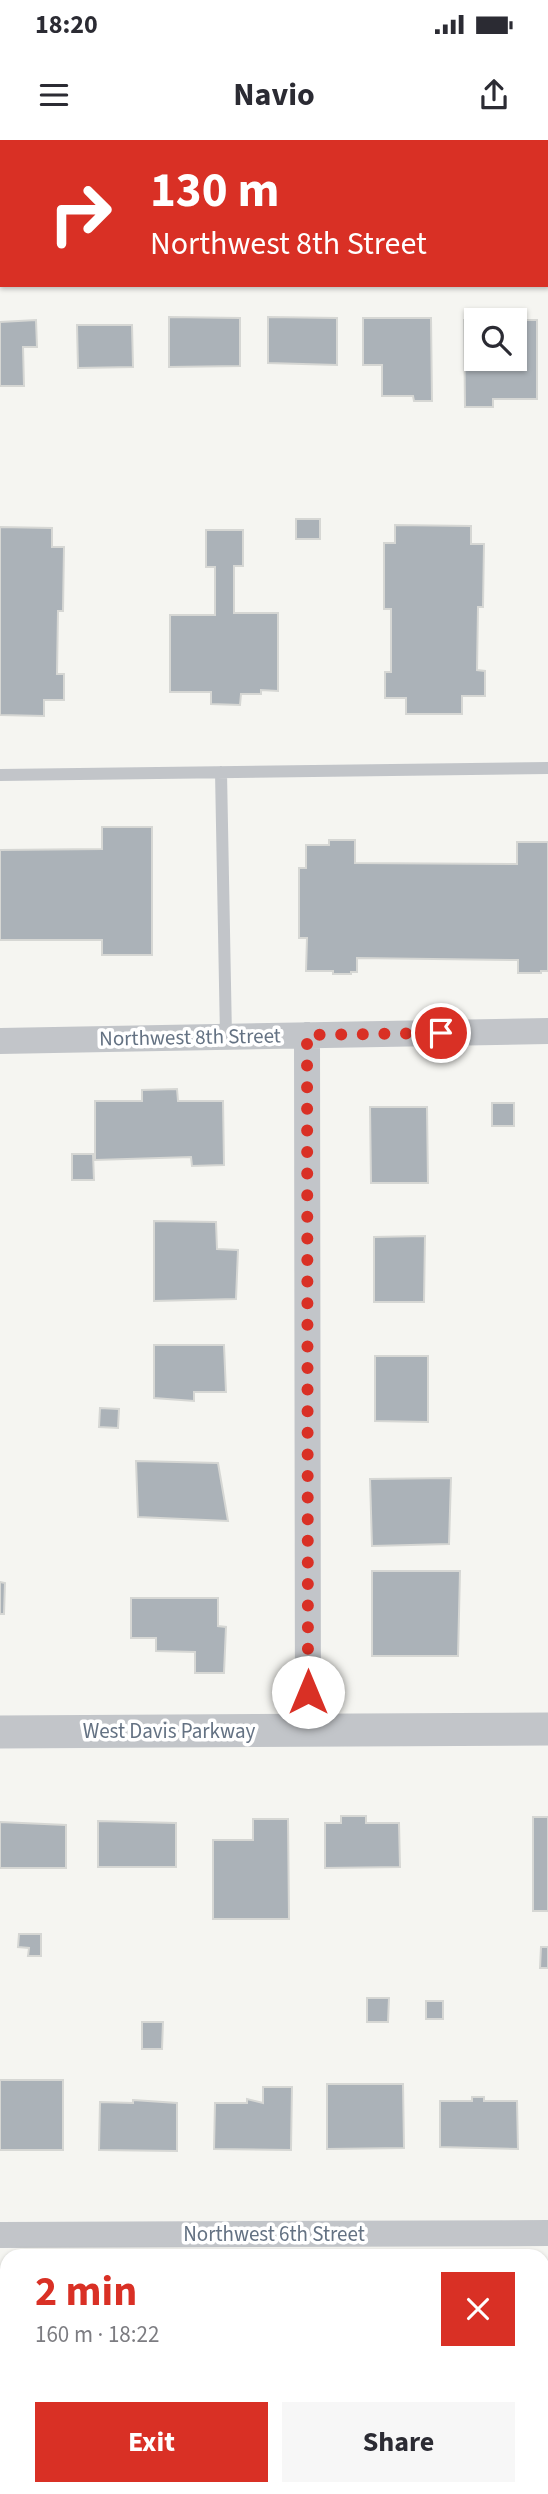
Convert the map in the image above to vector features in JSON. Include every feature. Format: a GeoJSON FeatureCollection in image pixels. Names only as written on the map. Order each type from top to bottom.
{"type":"FeatureCollection","features":[{"type":"Feature","properties":{"kind":"street","name":"Northwest 8th Street"},"geometry":{"type":"LineString","coordinates":[[0,1041],[548,1031]]}},
{"type":"Feature","properties":{"kind":"street"},"geometry":{"type":"LineString","coordinates":[[307,1035],[308,1731]]}},
{"type":"Feature","properties":{"kind":"street","name":"West Davis Parkway"},"geometry":{"type":"LineString","coordinates":[[0,1732],[548,1729]]}},
{"type":"Feature","properties":{"kind":"street","name":"Northwest 6th Street"},"geometry":{"type":"LineString","coordinates":[[0,2235],[548,2233]]}},
{"type":"Feature","properties":{"kind":"lane"},"geometry":{"type":"LineString","coordinates":[[0,775],[548,768]]}},
{"type":"Feature","properties":{"kind":"lane"},"geometry":{"type":"LineString","coordinates":[[221,772],[226,1037]]}},
{"type":"Feature","properties":{"kind":"building"},"geometry":{"type":"Polygon","coordinates":[[[169,317],[240,318],[240,366],[169,367],[169,317]]]}},
{"type":"Feature","properties":{"kind":"building"},"geometry":{"type":"Polygon","coordinates":[[[268,317],[337,318],[337,365],[268,363],[268,317]]]}},
{"type":"Feature","properties":{"kind":"building"},"geometry":{"type":"Polygon","coordinates":[[[363,318],[431,318],[432,401],[414,401],[413,396],[382,396],[382,365],[363,365],[363,318]]]}},
{"type":"Feature","properties":{"kind":"building"},"geometry":{"type":"Polygon","coordinates":[[[36,320],[37,347],[23,347],[24,386],[0,386],[0,322],[36,320]]]}},
{"type":"Feature","properties":{"kind":"building"},"geometry":{"type":"Polygon","coordinates":[[[527,320],[537,320],[537,399],[493,399],[493,407],[465,407],[465,371],[527,371],[527,320]]]}},
{"type":"Feature","properties":{"kind":"building"},"geometry":{"type":"Polygon","coordinates":[[[77,325],[132,325],[133,367],[78,368],[77,325]]]}},
{"type":"Feature","properties":{"kind":"building"},"geometry":{"type":"Polygon","coordinates":[[[296,519],[320,519],[320,539],[296,539],[296,519]]]}},
{"type":"Feature","properties":{"kind":"building"},"geometry":{"type":"Polygon","coordinates":[[[395,525],[471,526],[471,544],[484,544],[483,607],[478,607],[477,670],[485,671],[485,696],[462,696],[462,714],[406,714],[406,698],[385,698],[385,672],[391,672],[391,609],[384,609],[384,543],[395,543],[395,525]]]}},
{"type":"Feature","properties":{"kind":"building"},"geometry":{"type":"Polygon","coordinates":[[[0,527],[52,528],[52,547],[64,547],[63,611],[58,611],[57,674],[64,674],[64,700],[44,700],[44,716],[0,715],[0,527]]]}},
{"type":"Feature","properties":{"kind":"building"},"geometry":{"type":"Polygon","coordinates":[[[206,530],[243,530],[243,566],[234,566],[234,613],[278,613],[278,691],[261,690],[261,694],[241,694],[240,705],[211,704],[211,692],[170,692],[170,615],[215,615],[215,567],[206,567],[206,530]]]}},
{"type":"Feature","properties":{"kind":"building"},"geometry":{"type":"Polygon","coordinates":[[[102,827],[152,827],[152,955],[102,955],[102,940],[0,940],[0,850],[102,849],[102,827]]]}},
{"type":"Feature","properties":{"kind":"building"},"geometry":{"type":"Polygon","coordinates":[[[329,840],[355,840],[355,863],[517,864],[517,842],[548,842],[548,971],[518,973],[518,960],[357,958],[357,972],[351,974],[306,971],[307,938],[299,938],[299,868],[306,868],[306,845],[329,845],[329,840]]]}},
{"type":"Feature","properties":{"kind":"building"},"geometry":{"type":"Polygon","coordinates":[[[177,1089],[178,1101],[223,1101],[224,1165],[192,1166],[191,1157],[95,1160],[95,1101],[142,1101],[142,1090],[177,1089]]]}},
{"type":"Feature","properties":{"kind":"building"},"geometry":{"type":"Polygon","coordinates":[[[492,1103],[514,1103],[514,1126],[492,1126],[492,1103]]]}},
{"type":"Feature","properties":{"kind":"building"},"geometry":{"type":"Polygon","coordinates":[[[370,1107],[427,1107],[428,1183],[371,1183],[370,1107]]]}},
{"type":"Feature","properties":{"kind":"building"},"geometry":{"type":"Polygon","coordinates":[[[72,1154],[93,1154],[94,1180],[72,1180],[72,1154]]]}},
{"type":"Feature","properties":{"kind":"building"},"geometry":{"type":"Polygon","coordinates":[[[154,1221],[216,1222],[217,1249],[238,1250],[236,1299],[154,1301],[154,1221]]]}},
{"type":"Feature","properties":{"kind":"building"},"geometry":{"type":"Polygon","coordinates":[[[425,1236],[424,1302],[374,1302],[374,1237],[425,1236]]]}},
{"type":"Feature","properties":{"kind":"building"},"geometry":{"type":"Polygon","coordinates":[[[154,1345],[224,1345],[226,1392],[194,1392],[194,1401],[154,1398],[154,1345]]]}},
{"type":"Feature","properties":{"kind":"building"},"geometry":{"type":"Polygon","coordinates":[[[375,1356],[428,1356],[428,1422],[375,1421],[375,1356]]]}},
{"type":"Feature","properties":{"kind":"building"},"geometry":{"type":"Polygon","coordinates":[[[100,1408],[119,1409],[118,1428],[99,1427],[100,1408]]]}},
{"type":"Feature","properties":{"kind":"building"},"geometry":{"type":"Polygon","coordinates":[[[136,1461],[218,1463],[228,1521],[138,1517],[136,1461]]]}},
{"type":"Feature","properties":{"kind":"building"},"geometry":{"type":"Polygon","coordinates":[[[451,1478],[449,1544],[372,1546],[370,1479],[451,1478]]]}},
{"type":"Feature","properties":{"kind":"building"},"geometry":{"type":"Polygon","coordinates":[[[372,1571],[460,1571],[458,1656],[372,1656],[372,1571]]]}},
{"type":"Feature","properties":{"kind":"building"},"geometry":{"type":"Polygon","coordinates":[[[0,1582],[5,1583],[4,1614],[0,1614],[0,1582]]]}},
{"type":"Feature","properties":{"kind":"building"},"geometry":{"type":"Polygon","coordinates":[[[131,1598],[218,1598],[218,1626],[226,1627],[224,1673],[195,1673],[195,1652],[156,1651],[156,1638],[131,1638],[131,1598]]]}},
{"type":"Feature","properties":{"kind":"building"},"geometry":{"type":"Polygon","coordinates":[[[341,1816],[366,1816],[366,1823],[399,1823],[400,1867],[325,1868],[325,1823],[341,1823],[341,1816]]]}},
{"type":"Feature","properties":{"kind":"building"},"geometry":{"type":"Polygon","coordinates":[[[533,1817],[548,1817],[548,1911],[533,1911],[533,1817]]]}},
{"type":"Feature","properties":{"kind":"building"},"geometry":{"type":"Polygon","coordinates":[[[253,1819],[288,1819],[289,1919],[213,1919],[213,1840],[253,1840],[253,1819]]]}},
{"type":"Feature","properties":{"kind":"building"},"geometry":{"type":"Polygon","coordinates":[[[98,1821],[176,1823],[176,1867],[98,1867],[98,1821]]]}},
{"type":"Feature","properties":{"kind":"building"},"geometry":{"type":"Polygon","coordinates":[[[0,1822],[66,1825],[66,1868],[0,1868],[0,1822]]]}},
{"type":"Feature","properties":{"kind":"building"},"geometry":{"type":"Polygon","coordinates":[[[19,1934],[41,1934],[41,1956],[28,1956],[29,1948],[18,1947],[19,1934]]]}},
{"type":"Feature","properties":{"kind":"building"},"geometry":{"type":"Polygon","coordinates":[[[541,1947],[548,1947],[548,1968],[540,1968],[541,1947]]]}},
{"type":"Feature","properties":{"kind":"building"},"geometry":{"type":"Polygon","coordinates":[[[367,1998],[389,1998],[388,2022],[367,2022],[367,1998]]]}},
{"type":"Feature","properties":{"kind":"building"},"geometry":{"type":"Polygon","coordinates":[[[426,2001],[443,2001],[443,2019],[426,2019],[426,2001]]]}},
{"type":"Feature","properties":{"kind":"building"},"geometry":{"type":"Polygon","coordinates":[[[142,2022],[163,2022],[162,2049],[142,2049],[142,2022]]]}},
{"type":"Feature","properties":{"kind":"building"},"geometry":{"type":"Polygon","coordinates":[[[0,2080],[63,2080],[63,2150],[0,2150],[0,2080]]]}},
{"type":"Feature","properties":{"kind":"building"},"geometry":{"type":"Polygon","coordinates":[[[327,2084],[403,2084],[404,2148],[327,2149],[327,2084]]]}},
{"type":"Feature","properties":{"kind":"building"},"geometry":{"type":"Polygon","coordinates":[[[263,2087],[292,2087],[291,2150],[214,2149],[215,2103],[247,2103],[247,2099],[263,2103],[263,2087]]]}},
{"type":"Feature","properties":{"kind":"building"},"geometry":{"type":"Polygon","coordinates":[[[472,2097],[484,2097],[484,2101],[517,2101],[518,2149],[440,2147],[440,2101],[472,2101],[472,2097]]]}},
{"type":"Feature","properties":{"kind":"building"},"geometry":{"type":"Polygon","coordinates":[[[133,2100],[177,2103],[177,2151],[99,2150],[100,2102],[133,2103],[133,2100]]]}},
{"type":"Feature","properties":{"kind":"route"},"geometry":{"type":"LineString","coordinates":[[308,1692],[307,1035],[441,1033]]}}]}
